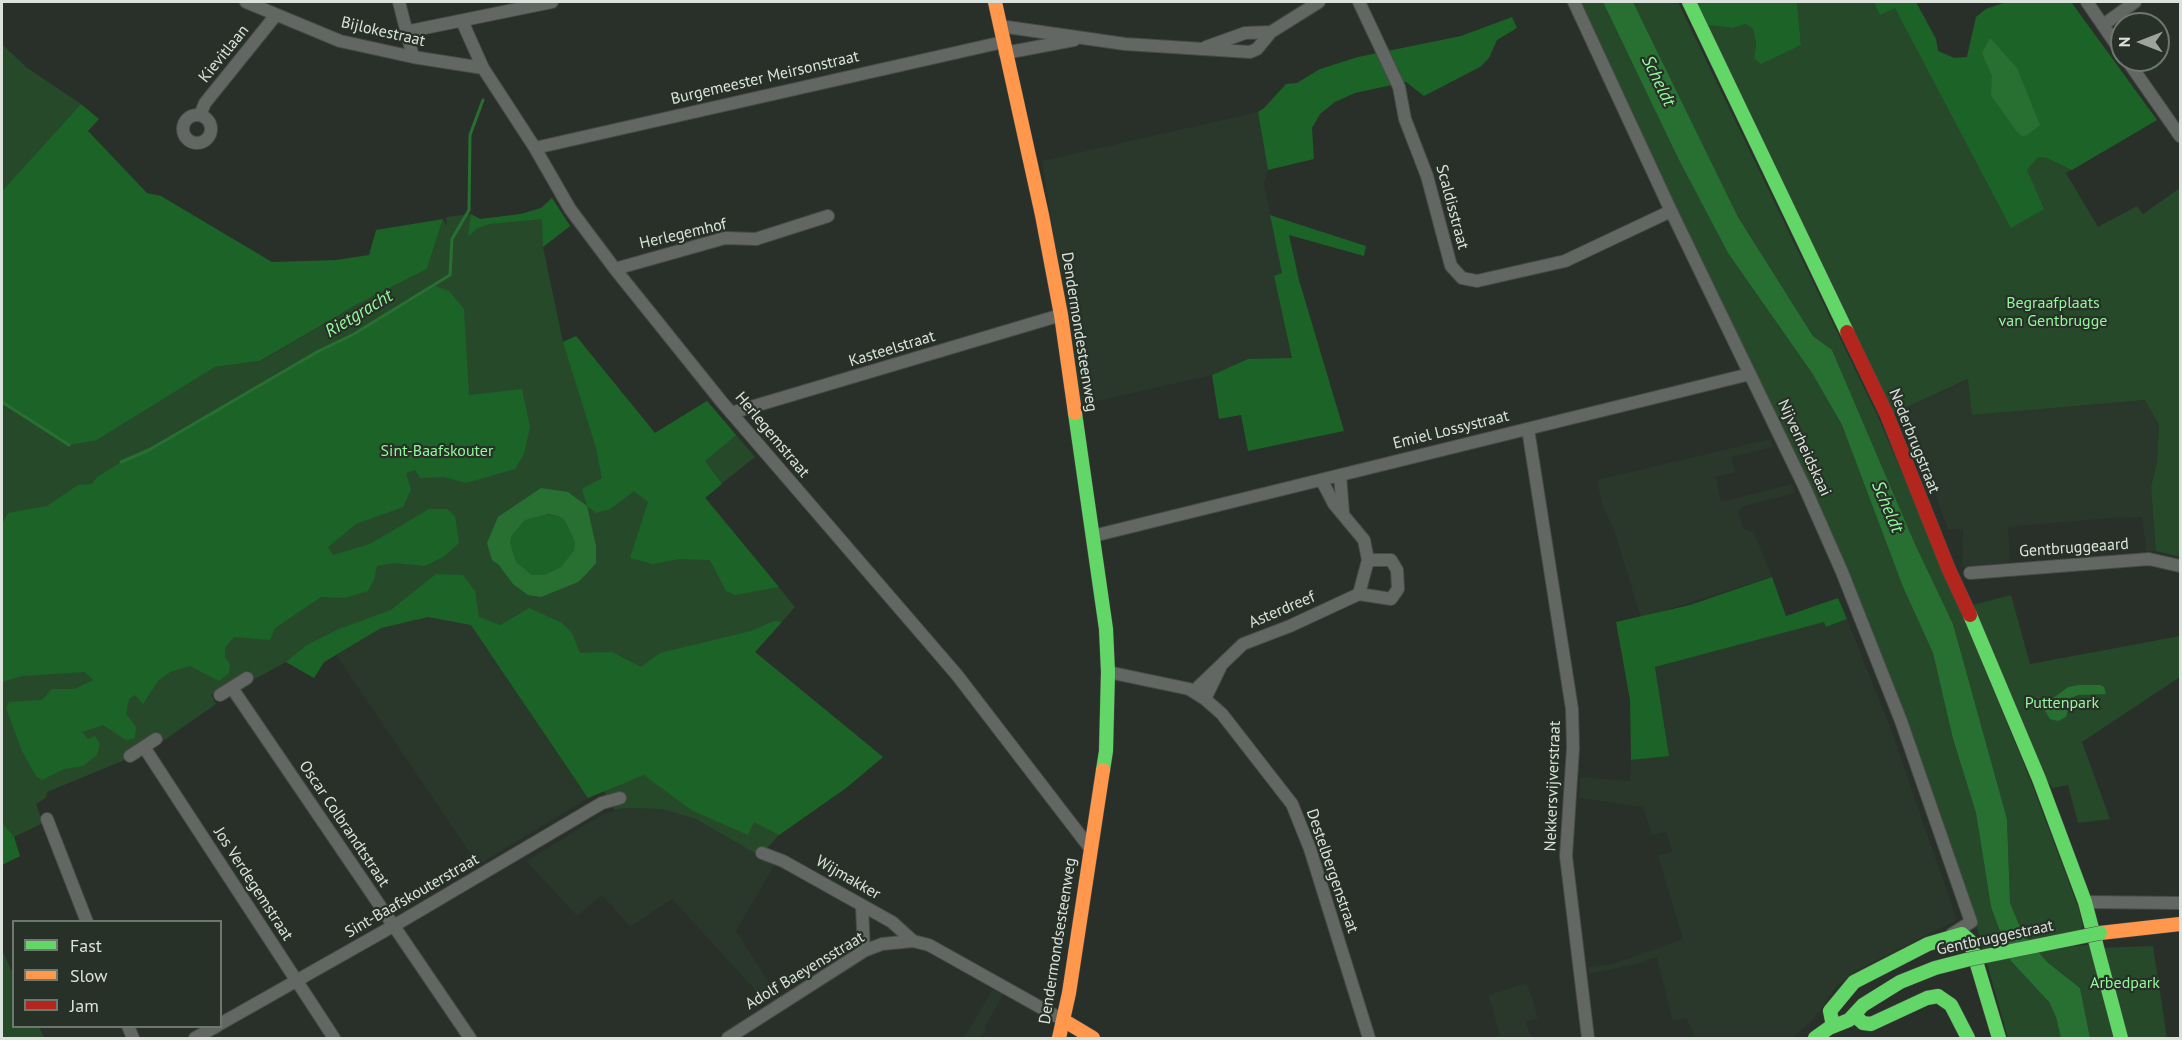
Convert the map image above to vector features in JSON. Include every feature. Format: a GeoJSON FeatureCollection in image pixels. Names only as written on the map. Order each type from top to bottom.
{"type":"FeatureCollection","features":[{"type":"Feature","properties":{"kind":"street","name":"Bijlokestraat"},"geometry":{"type":"LineString","coordinates":[[246,2],[340,41],[412,57],[483,68]]}},
{"type":"Feature","properties":{"kind":"street"},"geometry":{"type":"LineString","coordinates":[[399,2],[412,57]]}},
{"type":"Feature","properties":{"kind":"street"},"geometry":{"type":"LineString","coordinates":[[405,32],[552,2]]}},
{"type":"Feature","properties":{"kind":"street","name":"Dendermondesteenweg"},"geometry":{"type":"LineString","coordinates":[[995,2],[1042,215],[1061,315],[1106,629],[1108,672]]}},
{"type":"Feature","properties":{"kind":"street"},"geometry":{"type":"LineString","coordinates":[[1000,26],[1125,44],[1250,52],[1257,49],[1271,32],[1318,2]]}},
{"type":"Feature","properties":{"kind":"street","name":"Scaldisstraat"},"geometry":{"type":"LineString","coordinates":[[1359,2],[1400,87],[1410,134],[1427,177],[1451,266],[1462,278],[1478,281],[1564,261],[1671,211]]}},
{"type":"Feature","properties":{"kind":"street","name":"Nijverheidskaai"},"geometry":{"type":"LineString","coordinates":[[1574,2],[1842,572],[1901,721],[1971,922]]}},
{"type":"Feature","properties":{"kind":"street","name":"Nederbrugstraat"},"geometry":{"type":"LineString","coordinates":[[1689,2],[1887,415],[1949,570],[1963,597],[2038,779],[2095,927],[2121,1038]]}},
{"type":"Feature","properties":{"kind":"street"},"geometry":{"type":"LineString","coordinates":[[2087,2],[2110,35]]}},
{"type":"Feature","properties":{"kind":"street"},"geometry":{"type":"LineString","coordinates":[[2103,25],[2134,2]]}},
{"type":"Feature","properties":{"kind":"street","name":"Kievitlaan"},"geometry":{"type":"LineString","coordinates":[[200,115],[205,103],[276,15]]}},
{"type":"Feature","properties":{"kind":"street","name":"Herlegemstraat"},"geometry":{"type":"LineString","coordinates":[[462,21],[483,68],[535,148],[570,209],[615,269],[731,413],[957,675],[1090,848]]}},
{"type":"Feature","properties":{"kind":"street"},"geometry":{"type":"LineString","coordinates":[[1203,48],[1245,33],[1271,32]]}},
{"type":"Feature","properties":{"kind":"street","name":"Burgemeester Meirsonstraat"},"geometry":{"type":"LineString","coordinates":[[535,148],[1004,47],[1084,38]]}},
{"type":"Feature","properties":{"kind":"street"},"geometry":{"type":"LineString","coordinates":[[2136,72],[2181,136]]}},
{"type":"Feature","properties":{"kind":"street","name":"Herlegemhof"},"geometry":{"type":"LineString","coordinates":[[615,269],[725,238],[756,239],[828,216]]}},
{"type":"Feature","properties":{"kind":"street","name":"Kasteelstraat"},"geometry":{"type":"LineString","coordinates":[[731,413],[1061,315]]}},
{"type":"Feature","properties":{"kind":"street","name":"Emiel Lossystraat"},"geometry":{"type":"LineString","coordinates":[[1093,536],[1750,374]]}},
{"type":"Feature","properties":{"kind":"street","name":"Nekkersvijverstraat"},"geometry":{"type":"LineString","coordinates":[[1528,429],[1572,709],[1573,748],[1566,856],[1588,1038]]}},
{"type":"Feature","properties":{"kind":"street"},"geometry":{"type":"LineString","coordinates":[[1340,475],[1343,513]]}},
{"type":"Feature","properties":{"kind":"street"},"geometry":{"type":"LineString","coordinates":[[1322,481],[1334,504],[1364,540],[1368,560],[1359,594],[1391,599],[1398,589],[1397,570],[1391,560],[1368,560]]}},
{"type":"Feature","properties":{"kind":"street","name":"Gentbruggeaard"},"geometry":{"type":"LineString","coordinates":[[1970,573],[2149,559],[2181,566]]}},
{"type":"Feature","properties":{"kind":"street","name":"Asterdreef"},"geometry":{"type":"LineString","coordinates":[[1194,691],[1243,644],[1290,626],[1359,594]]}},
{"type":"Feature","properties":{"kind":"street","name":"Asterdreef"},"geometry":{"type":"LineString","coordinates":[[1205,699],[1222,664]]}},
{"type":"Feature","properties":{"kind":"street","name":"Dendermondsesteenweg"},"geometry":{"type":"LineString","coordinates":[[1059,1038],[1106,751],[1108,672]]}},
{"type":"Feature","properties":{"kind":"street","name":"Destelbergenstraat"},"geometry":{"type":"LineString","coordinates":[[1108,672],[1194,691],[1222,714],[1292,804],[1310,849],[1369,1038]]}},
{"type":"Feature","properties":{"kind":"street"},"geometry":{"type":"LineString","coordinates":[[220,695],[247,678]]}},
{"type":"Feature","properties":{"kind":"street","name":"Oscar Colbrandtstraat"},"geometry":{"type":"LineString","coordinates":[[232,688],[470,1038]]}},
{"type":"Feature","properties":{"kind":"street"},"geometry":{"type":"LineString","coordinates":[[130,756],[156,739]]}},
{"type":"Feature","properties":{"kind":"street","name":"Jos Verdegemstraat"},"geometry":{"type":"LineString","coordinates":[[144,747],[334,1038]]}},
{"type":"Feature","properties":{"kind":"street","name":"Sint-Baafskouterstraat"},"geometry":{"type":"LineString","coordinates":[[222,1023],[394,926],[602,802],[620,798]]}},
{"type":"Feature","properties":{"kind":"street"},"geometry":{"type":"LineString","coordinates":[[47,819],[87,920]]}},
{"type":"Feature","properties":{"kind":"street","name":"Wijmakker"},"geometry":{"type":"LineString","coordinates":[[762,853],[783,861],[892,922],[913,941]]}},
{"type":"Feature","properties":{"kind":"street"},"geometry":{"type":"LineString","coordinates":[[2085,902],[2181,903]]}},
{"type":"Feature","properties":{"kind":"street"},"geometry":{"type":"LineString","coordinates":[[862,906],[864,951]]}},
{"type":"Feature","properties":{"kind":"street","name":"Gentbruggestraat"},"geometry":{"type":"LineString","coordinates":[[1833,1026],[1830,1011],[1847,989],[1892,961],[1948,936],[1971,922]]}},
{"type":"Feature","properties":{"kind":"street","name":"Gentbruggestraat"},"geometry":{"type":"LineString","coordinates":[[1815,1038],[1854,1016],[1863,1005],[1900,982],[1935,968],[2095,927],[2181,924]]}},
{"type":"Feature","properties":{"kind":"street"},"geometry":{"type":"LineString","coordinates":[[1948,936],[1962,934],[1970,940],[1999,1038]]}},
{"type":"Feature","properties":{"kind":"street","name":"Adolf Baeyensstraat"},"geometry":{"type":"LineString","coordinates":[[728,1038],[864,951],[882,944],[913,941],[929,945],[1063,1020]]}},
{"type":"Feature","properties":{"kind":"street"},"geometry":{"type":"LineString","coordinates":[[1847,989],[1854,1016],[1863,1023],[1871,1024],[1927,998],[1938,996],[1951,1005],[1968,1038]]}},
{"type":"Feature","properties":{"kind":"street"},"geometry":{"type":"LineString","coordinates":[[1063,1020],[1093,1038]]}},
{"type":"Feature","properties":{"kind":"street","name":"Sint-Baafskouterstraat"},"geometry":{"type":"LineString","coordinates":[[195,1038],[213,1028]]}},
{"type":"Feature","properties":{"kind":"shaded area"},"geometry":{"type":"Polygon","coordinates":[[[1258,112],[1268,170],[1264,184],[1283,274],[1274,277],[1293,359],[1248,359],[1212,375],[1080,405],[1042,161],[1258,112]]]}},
{"type":"Feature","properties":{"kind":"shaded area"},"geometry":{"type":"Polygon","coordinates":[[[1969,379],[1973,415],[2145,400],[2159,425],[2157,462],[2151,487],[2156,551],[2146,551],[2142,517],[2110,518],[2008,527],[2010,562],[1962,567],[1963,529],[1948,529],[1904,409],[1969,379]]]}},
{"type":"Feature","properties":{"kind":"shaded area"},"geometry":{"type":"Polygon","coordinates":[[[1770,439],[1774,447],[1731,457],[1735,472],[1716,477],[1721,502],[1792,484],[1795,493],[1743,506],[1738,513],[1743,528],[1750,532],[1753,530],[1772,577],[1641,618],[1614,530],[1602,505],[1597,480],[1770,439]]]}},
{"type":"Feature","properties":{"kind":"shaded area"},"geometry":{"type":"Polygon","coordinates":[[[428,617],[471,625],[588,798],[478,865],[336,655],[381,628],[428,617]]]}},
{"type":"Feature","properties":{"kind":"shaded area"},"geometry":{"type":"Polygon","coordinates":[[[1847,619],[1892,732],[1957,920],[1857,970],[1837,986],[1814,1019],[1792,1038],[1696,1038],[1686,1018],[1673,1021],[1657,957],[1645,960],[1645,962],[1589,974],[1589,967],[1613,964],[1683,939],[1658,856],[1672,851],[1666,832],[1652,835],[1643,807],[1579,798],[1580,777],[1630,781],[1631,760],[1669,755],[1655,667],[1824,621],[1827,627],[1847,619]]]}},
{"type":"Feature","properties":{"kind":"shaded area"},"geometry":{"type":"Polygon","coordinates":[[[624,808],[662,809],[696,819],[775,864],[736,931],[778,996],[766,1002],[672,899],[630,927],[602,895],[577,916],[526,861],[603,814],[624,808]]]}},
{"type":"Feature","properties":{"kind":"shaded area"},"geometry":{"type":"Polygon","coordinates":[[[1527,983],[1538,1018],[1526,1022],[1531,1038],[1492,1038],[1500,1035],[1488,995],[1527,983]]]}},
{"type":"Feature","properties":{"kind":"shaded area"},"geometry":{"type":"Polygon","coordinates":[[[994,987],[1004,993],[985,1027],[985,1034],[981,1034],[981,1038],[964,1038],[994,987]]]}},
{"type":"Feature","properties":{"kind":"green space"},"geometry":{"type":"Polygon","coordinates":[[[1581,2],[1603,2],[1678,158],[1728,253],[1812,373],[1842,425],[1903,587],[1933,653],[1953,739],[1976,813],[1991,907],[2011,961],[2049,1002],[2056,1017],[2061,1038],[2008,1038],[1975,921],[1809,484],[1676,208],[1581,2]]]}},
{"type":"Feature","properties":{"kind":"green space","name":"Arbedpark"},"geometry":{"type":"Polygon","coordinates":[[[1633,2],[1678,2],[1879,419],[1950,586],[2030,779],[2078,907],[2083,925],[2075,946],[2094,944],[2095,948],[2153,946],[2167,1038],[2090,1038],[2080,988],[2047,962],[2023,934],[2010,903],[2007,819],[1953,624],[1915,544],[1832,350],[1813,336],[1738,217],[1633,2]]]}},
{"type":"Feature","properties":{"kind":"green space"},"geometry":{"type":"Polygon","coordinates":[[[1694,2],[1797,2],[1801,45],[1761,64],[1754,58],[1756,43],[1753,29],[1746,24],[1733,28],[1707,25],[1694,2]]]}},
{"type":"Feature","properties":{"kind":"green space","name":"Begraafplaats van Gentbrugge"},"geometry":{"type":"Polygon","coordinates":[[[1797,2],[1874,2],[1895,8],[1938,51],[1954,58],[1967,57],[1976,17],[1986,9],[2007,2],[2071,2],[2110,56],[2110,72],[2122,72],[2157,120],[2066,173],[2098,227],[2137,206],[2143,214],[2180,188],[2180,557],[2156,551],[2151,487],[2157,462],[2159,425],[2145,400],[1972,415],[1968,379],[1892,414],[1707,25],[1732,28],[1746,24],[1753,29],[1756,43],[1754,58],[1801,45],[1797,2]]]}},
{"type":"Feature","properties":{"kind":"green space"},"geometry":{"type":"Polygon","coordinates":[[[1874,2],[1916,2],[1936,39],[1938,51],[1954,58],[1967,57],[1976,17],[1986,9],[2007,2],[2071,2],[2110,56],[2110,72],[2122,72],[2157,120],[2072,170],[2047,158],[2038,157],[2027,170],[2044,209],[2011,228],[1895,8],[1880,15],[1874,2]]]}},
{"type":"Feature","properties":{"kind":"green space"},"geometry":{"type":"Polygon","coordinates":[[[1512,17],[1517,28],[1497,40],[1489,58],[1480,67],[1424,96],[1406,82],[1355,93],[1335,102],[1320,114],[1312,128],[1314,159],[1268,170],[1258,112],[1286,84],[1297,83],[1320,69],[1358,57],[1461,36],[1512,17]]]}},
{"type":"Feature","properties":{"kind":"green space"},"geometry":{"type":"Polygon","coordinates":[[[2,44],[26,67],[81,104],[2,191],[2,44]]]}},
{"type":"Feature","properties":{"kind":"green space"},"geometry":{"type":"Polygon","coordinates":[[[81,104],[99,119],[88,131],[147,193],[161,196],[272,262],[336,260],[369,255],[376,230],[443,219],[427,269],[356,305],[260,361],[215,367],[97,440],[69,445],[2,402],[2,191],[81,104]]]}},
{"type":"Feature","properties":{"kind":"green space","name":"Sint-Baafskouter"},"geometry":{"type":"Polygon","coordinates":[[[552,198],[570,226],[543,247],[563,342],[576,336],[655,433],[707,401],[755,457],[705,497],[795,607],[755,652],[883,757],[846,788],[779,835],[760,856],[696,819],[662,809],[624,808],[615,810],[604,791],[588,798],[471,625],[428,617],[381,628],[324,662],[314,678],[286,662],[255,679],[249,670],[211,695],[216,704],[163,741],[157,732],[124,754],[127,759],[47,792],[46,798],[36,804],[43,823],[14,837],[20,856],[2,865],[2,402],[29,421],[97,440],[215,367],[261,361],[356,305],[427,269],[443,219],[447,226],[446,217],[471,214],[480,219],[521,214],[541,208],[552,198]]]}},
{"type":"Feature","properties":{"kind":"green space"},"geometry":{"type":"Polygon","coordinates":[[[552,198],[570,226],[543,247],[542,219],[490,224],[477,228],[468,237],[471,214],[480,219],[521,214],[541,208],[552,198]]]}},
{"type":"Feature","properties":{"kind":"green space"},"geometry":{"type":"Polygon","coordinates":[[[1270,215],[1366,246],[1364,256],[1289,235],[1299,280],[1344,431],[1248,451],[1241,415],[1219,419],[1212,375],[1248,359],[1292,358],[1274,276],[1282,273],[1270,215]]]}},
{"type":"Feature","properties":{"kind":"green space"},"geometry":{"type":"Polygon","coordinates":[[[435,286],[449,291],[464,309],[469,395],[522,389],[530,427],[524,454],[515,469],[466,483],[444,477],[420,478],[415,470],[406,473],[411,490],[403,507],[356,524],[328,547],[333,555],[370,544],[429,509],[447,509],[455,516],[459,543],[443,557],[425,566],[395,563],[377,566],[374,580],[368,591],[344,598],[321,597],[275,628],[270,640],[234,637],[225,648],[225,658],[230,664],[229,673],[219,681],[190,666],[170,672],[158,681],[143,704],[135,695],[129,699],[126,714],[136,727],[135,738],[126,740],[103,725],[82,732],[88,739],[95,736],[100,744],[97,755],[83,766],[64,769],[42,780],[36,776],[22,751],[6,708],[9,702],[42,700],[52,689],[75,689],[93,680],[85,672],[22,676],[2,682],[2,524],[8,513],[47,506],[78,485],[92,484],[97,477],[121,462],[149,450],[317,352],[355,334],[435,286]]]}},
{"type":"Feature","properties":{"kind":"green space"},"geometry":{"type":"Polygon","coordinates":[[[576,336],[655,433],[707,401],[736,435],[705,461],[722,484],[705,498],[779,587],[735,595],[726,591],[710,560],[679,559],[653,564],[630,558],[648,502],[634,491],[610,509],[596,513],[587,506],[582,489],[602,478],[596,448],[563,342],[576,336]]]}},
{"type":"Feature","properties":{"kind":"green space"},"geometry":{"type":"Polygon","coordinates":[[[541,514],[559,516],[565,521],[575,542],[574,550],[561,567],[544,575],[532,575],[516,562],[510,544],[512,535],[525,520],[541,514]]]}},
{"type":"Feature","properties":{"kind":"green space"},"geometry":{"type":"Polygon","coordinates":[[[436,574],[463,575],[475,591],[479,617],[501,625],[529,608],[562,623],[572,633],[580,653],[612,652],[641,667],[660,653],[751,631],[774,621],[782,622],[755,652],[883,757],[846,788],[779,835],[754,822],[748,835],[691,810],[644,775],[588,798],[471,625],[428,617],[381,628],[324,662],[314,678],[286,662],[307,645],[339,629],[391,610],[436,574]]]}},
{"type":"Feature","properties":{"kind":"green space"},"geometry":{"type":"Polygon","coordinates":[[[1772,577],[1786,616],[1838,598],[1847,619],[1826,627],[1824,622],[1655,667],[1669,756],[1631,760],[1630,700],[1616,622],[1690,605],[1772,577]]]}},
{"type":"Feature","properties":{"kind":"green space","name":"Puttenpark"},"geometry":{"type":"Polygon","coordinates":[[[2011,595],[2030,664],[2180,636],[2180,677],[2082,742],[2110,819],[2078,823],[2068,785],[2053,788],[2043,776],[1973,605],[2011,595]]]}},
{"type":"Feature","properties":{"kind":"green space"},"geometry":{"type":"Polygon","coordinates":[[[2,823],[14,837],[20,856],[2,865],[2,823]]]}},
{"type":"Feature","properties":{"kind":"green space"},"geometry":{"type":"Polygon","coordinates":[[[2,950],[12,972],[12,1028],[39,1028],[44,1038],[2,1038],[2,950]]]}},
{"type":"Feature","properties":{"kind":"water","name":"Scheldt"},"geometry":{"type":"Polygon","coordinates":[[[1603,2],[1633,2],[1738,217],[1813,336],[1832,350],[1915,544],[1953,624],[2007,819],[2010,903],[2023,934],[2047,962],[2080,988],[2090,1038],[2061,1038],[2056,1017],[2049,1002],[2011,961],[1991,907],[1976,813],[1953,739],[1933,653],[1903,587],[1842,425],[1812,373],[1728,253],[1678,158],[1603,2]]]}},
{"type":"Feature","properties":{"kind":"water"},"geometry":{"type":"Polygon","coordinates":[[[1990,38],[2017,68],[2040,125],[2027,135],[2022,136],[2017,132],[1991,95],[1992,76],[1982,53],[1990,38]]]}},
{"type":"Feature","properties":{"kind":"water"},"geometry":{"type":"Polygon","coordinates":[[[541,488],[568,492],[587,506],[596,546],[596,563],[578,582],[541,597],[528,595],[513,584],[499,565],[492,560],[487,543],[498,517],[541,488]],[[548,514],[525,520],[512,535],[510,543],[516,562],[532,575],[544,575],[561,567],[574,550],[575,542],[565,521],[559,516],[548,514]]]}},
{"type":"Feature","properties":{"kind":"water"},"geometry":{"type":"Polygon","coordinates":[[[2100,685],[2104,687],[2106,694],[2078,695],[2071,698],[2066,717],[2058,721],[2050,719],[2037,697],[2052,699],[2068,687],[2100,685]]]}},
{"type":"Feature","properties":{"kind":"waterway","name":"Rietgracht"},"geometry":{"type":"LineString","coordinates":[[121,462],[149,450],[317,352],[354,334],[450,275],[452,239],[469,210],[470,135],[483,100]]}},
{"type":"Feature","properties":{"kind":"waterway"},"geometry":{"type":"LineString","coordinates":[[2,402],[69,445]]}},
{"type":"Feature","properties":{"kind":"traffic: fast"},"geometry":{"type":"LineString","coordinates":[[1689,2],[1847,332]]}},
{"type":"Feature","properties":{"kind":"traffic: fast"},"geometry":{"type":"LineString","coordinates":[[1075,413],[1106,629],[1108,672],[1106,751],[1103,770]]}},
{"type":"Feature","properties":{"kind":"traffic: fast"},"geometry":{"type":"LineString","coordinates":[[1970,615],[2039,779],[2085,902],[2121,1038]]}},
{"type":"Feature","properties":{"kind":"traffic: fast"},"geometry":{"type":"LineString","coordinates":[[1966,960],[2100,933]]}},
{"type":"Feature","properties":{"kind":"traffic: fast"},"geometry":{"type":"LineString","coordinates":[[1833,1026],[1830,1011],[1854,982],[1928,944],[1962,934],[1970,941],[1999,1038]]}},
{"type":"Feature","properties":{"kind":"traffic: fast"},"geometry":{"type":"LineString","coordinates":[[1815,1038],[1829,1028],[1849,1020],[1863,1005],[1900,982],[1935,968],[1966,960]]}},
{"type":"Feature","properties":{"kind":"traffic: fast"},"geometry":{"type":"LineString","coordinates":[[1854,1015],[1863,1023],[1871,1024],[1927,998],[1938,996],[1951,1005],[1968,1038]]}},
{"type":"Feature","properties":{"kind":"traffic: slow"},"geometry":{"type":"LineString","coordinates":[[995,2],[1042,215],[1061,315],[1075,413]]}},
{"type":"Feature","properties":{"kind":"traffic: slow"},"geometry":{"type":"LineString","coordinates":[[1059,1038],[1069,993],[1103,770]]}},
{"type":"Feature","properties":{"kind":"traffic: slow"},"geometry":{"type":"LineString","coordinates":[[2100,933],[2180,924]]}},
{"type":"Feature","properties":{"kind":"traffic: slow"},"geometry":{"type":"LineString","coordinates":[[1063,1020],[1093,1038]]}},
{"type":"Feature","properties":{"kind":"traffic: jam"},"geometry":{"type":"LineString","coordinates":[[1847,332],[1887,415],[1949,570],[1970,615]]}}]}
